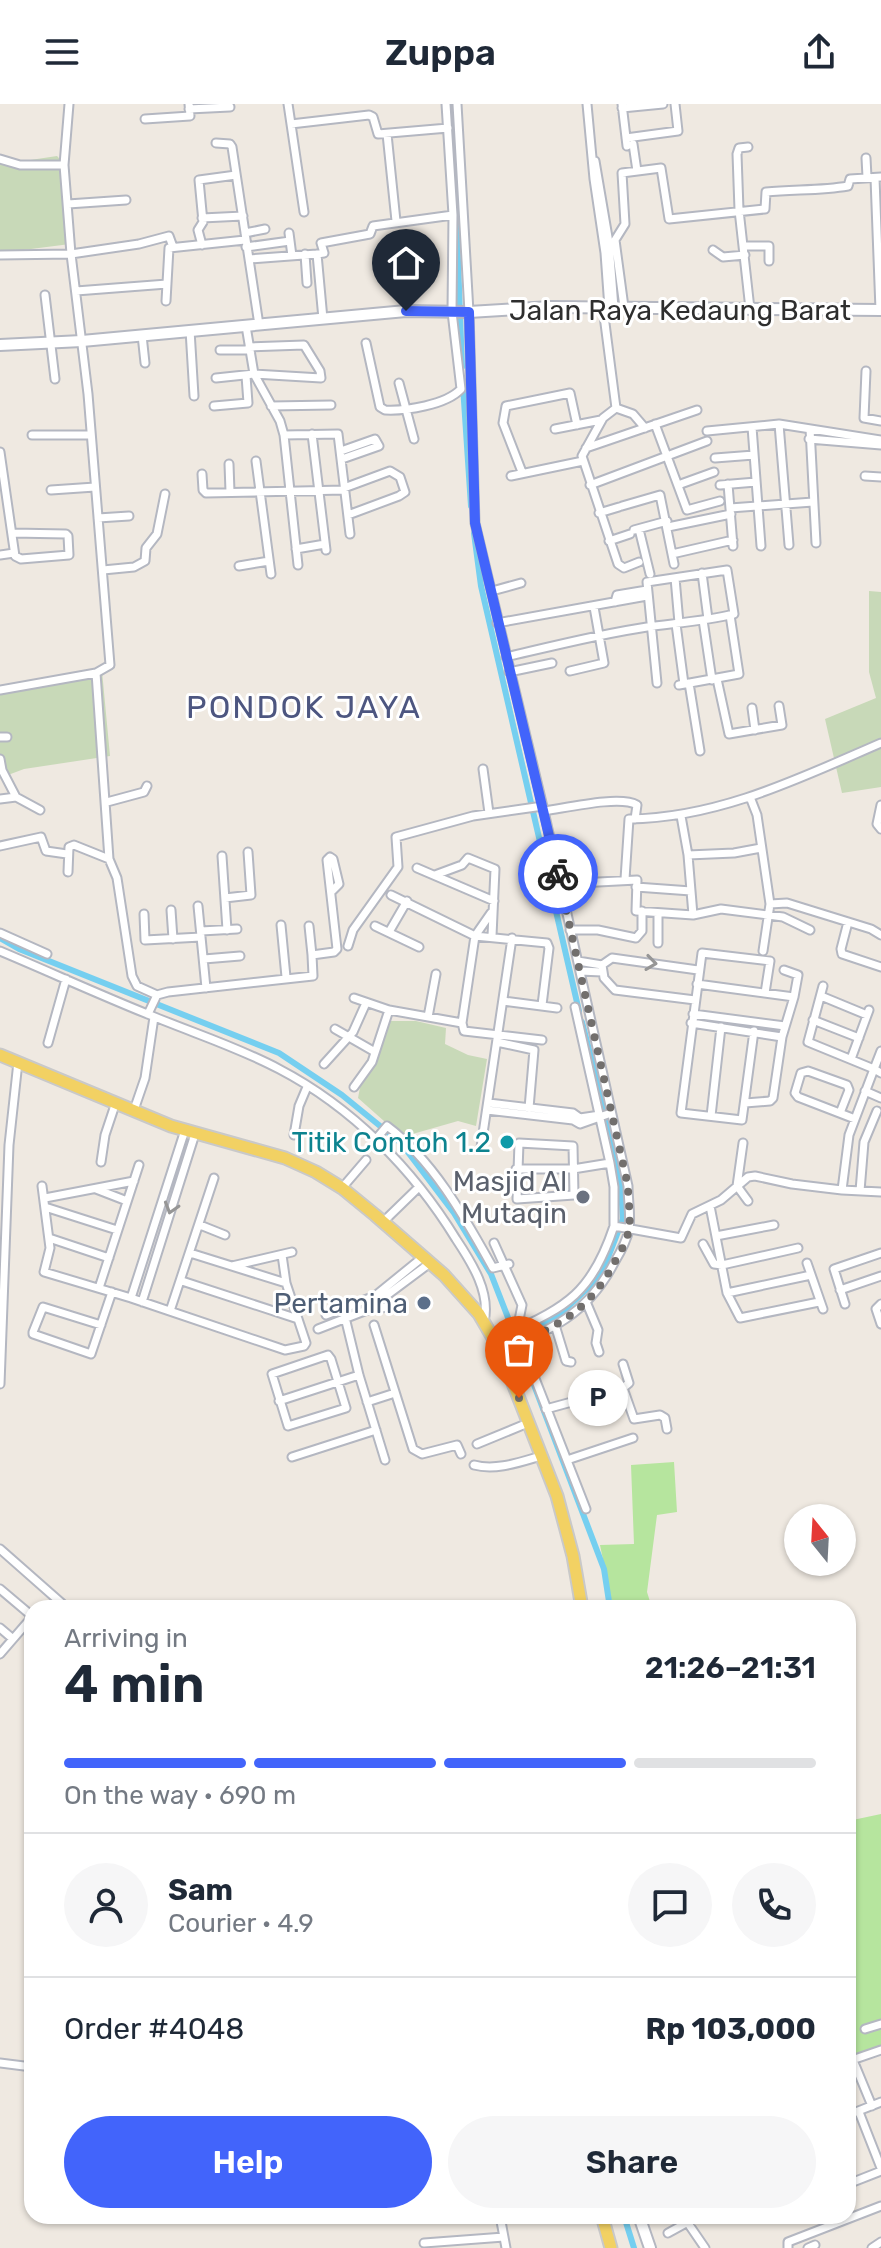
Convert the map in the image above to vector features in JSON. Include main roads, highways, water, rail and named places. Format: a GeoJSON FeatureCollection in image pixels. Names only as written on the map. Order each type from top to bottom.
{"type":"FeatureCollection","features":[{"type":"Feature","properties":{"kind":"main road"},"geometry":{"type":"LineString","coordinates":[[0,1055],[190,1132],[293,1160],[342,1188],[426,1260],[467,1299],[500,1344],[566,1527],[580,1600]]}},
{"type":"Feature","properties":{"kind":"main road"},"geometry":{"type":"LineString","coordinates":[[604,2224],[611,2248]]}},
{"type":"Feature","properties":{"kind":"waterway"},"geometry":{"type":"LineString","coordinates":[[452,104],[462,367]]}},
{"type":"Feature","properties":{"kind":"waterway"},"geometry":{"type":"LineString","coordinates":[[463,386],[471,506]]}},
{"type":"Feature","properties":{"kind":"waterway"},"geometry":{"type":"LineString","coordinates":[[474,533],[481,586],[579,1011]]}},
{"type":"Feature","properties":{"kind":"waterway"},"geometry":{"type":"LineString","coordinates":[[0,938],[19,949],[279,1053],[342,1095],[401,1143],[454,1213],[491,1274],[514,1333]]}},
{"type":"Feature","properties":{"kind":"waterway"},"geometry":{"type":"LineString","coordinates":[[515,1334],[556,1318],[595,1281],[623,1219],[614,1148],[582,1022]]}},
{"type":"Feature","properties":{"kind":"waterway"},"geometry":{"type":"LineString","coordinates":[[534,1385],[604,1569],[609,1600]]}},
{"type":"Feature","properties":{"kind":"waterway"},"geometry":{"type":"LineString","coordinates":[[626,2224],[634,2248]]}},
{"type":"Feature","properties":{"kind":"place","name":"Titik Contoh 1.2"},"geometry":{"type":"Point","coordinates":[507,1142]}},
{"type":"Feature","properties":{"kind":"place","name":"Masjid Al Mutaqin"},"geometry":{"type":"Point","coordinates":[583,1197]}},
{"type":"Feature","properties":{"kind":"place","name":"Pertamina"},"geometry":{"type":"Point","coordinates":[424,1303]}},
{"type":"Feature","properties":{"kind":"place","name":"P"},"geometry":{"type":"Point","coordinates":[519,1398]}},
{"type":"Feature","properties":{"kind":"district","name":"PONDOK JAYA"},"geometry":{"type":"Point","coordinates":[304,707]}}]}
